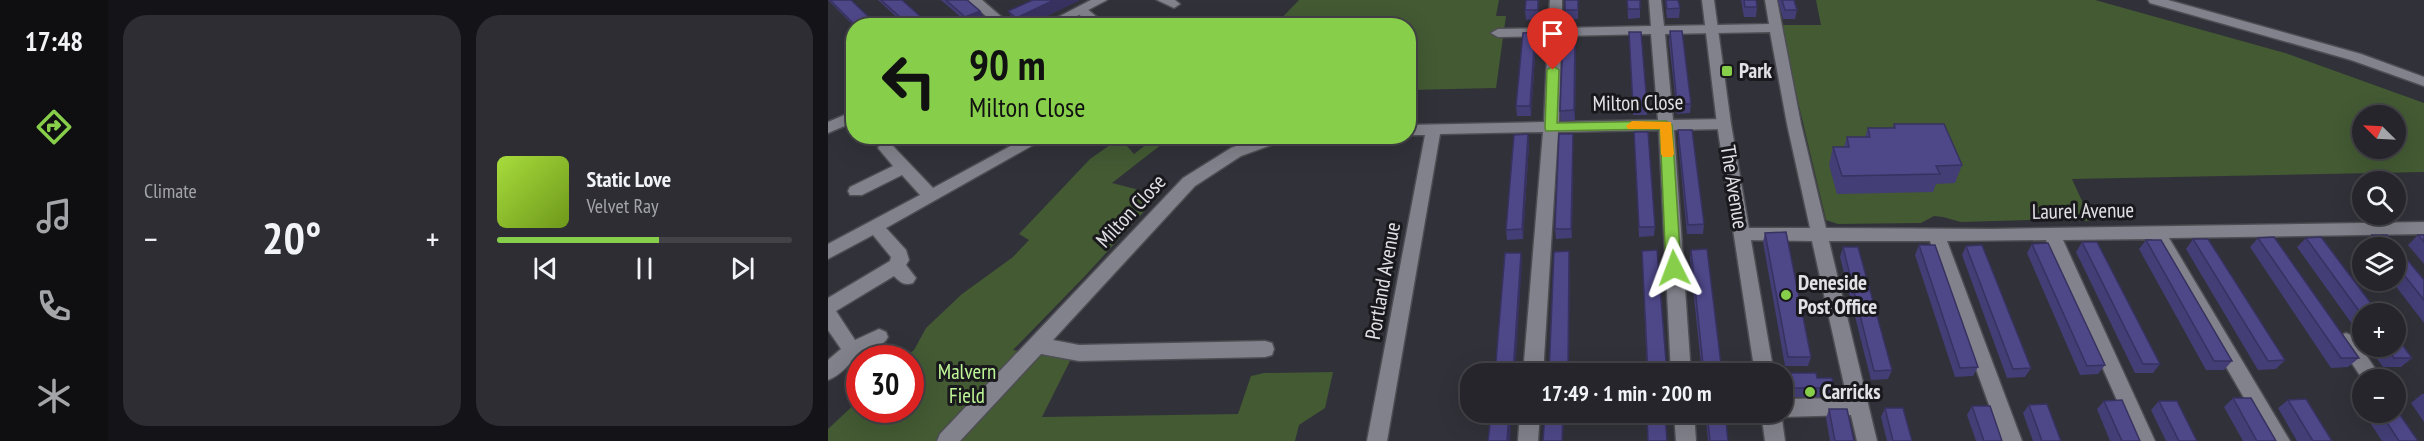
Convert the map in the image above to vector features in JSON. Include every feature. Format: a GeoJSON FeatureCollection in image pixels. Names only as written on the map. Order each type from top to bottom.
{"type":"FeatureCollection","features":[{"type":"Feature","properties":{"kind":"street"},"geometry":{"type":"LineString","coordinates":[[974,0],[996,18]]}},
{"type":"Feature","properties":{"kind":"street"},"geometry":{"type":"LineString","coordinates":[[1064,18],[1101,0]]}},
{"type":"Feature","properties":{"kind":"street"},"geometry":{"type":"LineString","coordinates":[[1534,363],[1551,128],[1556,0]]}},
{"type":"Feature","properties":{"kind":"street"},"geometry":{"type":"LineString","coordinates":[[1655,0],[1666,125],[1680,363]]}},
{"type":"Feature","properties":{"kind":"street","name":"The Avenue"},"geometry":{"type":"LineString","coordinates":[[1708,0],[1724,124],[1763,363]]}},
{"type":"Feature","properties":{"kind":"street"},"geometry":{"type":"LineString","coordinates":[[1771,0],[1818,235],[1867,441]]}},
{"type":"Feature","properties":{"kind":"street"},"geometry":{"type":"LineString","coordinates":[[2154,0],[2356,57],[2424,82]]}},
{"type":"Feature","properties":{"kind":"street"},"geometry":{"type":"LineString","coordinates":[[1080,10],[1090,18]]}},
{"type":"Feature","properties":{"kind":"street"},"geometry":{"type":"LineString","coordinates":[[1498,33],[1778,28]]}},
{"type":"Feature","properties":{"kind":"street"},"geometry":{"type":"LineString","coordinates":[[828,128],[846,120]]}},
{"type":"Feature","properties":{"kind":"street","name":"Milton Close"},"geometry":{"type":"LineString","coordinates":[[1416,130],[1724,124]]}},
{"type":"Feature","properties":{"kind":"street","name":"Portland Avenue"},"geometry":{"type":"LineString","coordinates":[[1377,441],[1433,130]]}},
{"type":"Feature","properties":{"kind":"street"},"geometry":{"type":"LineString","coordinates":[[828,252],[1027,144]]}},
{"type":"Feature","properties":{"kind":"street","name":"Milton Close"},"geometry":{"type":"LineString","coordinates":[[946,441],[1189,182],[1236,152],[1258,144]]}},
{"type":"Feature","properties":{"kind":"street"},"geometry":{"type":"LineString","coordinates":[[886,148],[930,195]]}},
{"type":"Feature","properties":{"kind":"street"},"geometry":{"type":"LineString","coordinates":[[856,191],[904,167]]}},
{"type":"Feature","properties":{"kind":"street"},"geometry":{"type":"LineString","coordinates":[[828,306],[902,272],[900,255],[874,225]]}},
{"type":"Feature","properties":{"kind":"street"},"geometry":{"type":"LineString","coordinates":[[2375,228],[2382,237]]}},
{"type":"Feature","properties":{"kind":"street","name":"Laurel Avenue"},"geometry":{"type":"LineString","coordinates":[[1742,234],[1936,235],[2424,228]]}},
{"type":"Feature","properties":{"kind":"street"},"geometry":{"type":"LineString","coordinates":[[2265,230],[2278,249]]}},
{"type":"Feature","properties":{"kind":"street"},"geometry":{"type":"LineString","coordinates":[[2157,232],[2280,441]]}},
{"type":"Feature","properties":{"kind":"street"},"geometry":{"type":"LineString","coordinates":[[2051,233],[2145,441]]}},
{"type":"Feature","properties":{"kind":"street"},"geometry":{"type":"LineString","coordinates":[[1936,235],[2012,441]]}},
{"type":"Feature","properties":{"kind":"street"},"geometry":{"type":"LineString","coordinates":[[828,315],[848,345]]}},
{"type":"Feature","properties":{"kind":"street"},"geometry":{"type":"LineString","coordinates":[[2333,323],[2366,369]]}},
{"type":"Feature","properties":{"kind":"street"},"geometry":{"type":"LineString","coordinates":[[864,345],[879,337]]}},
{"type":"Feature","properties":{"kind":"street"},"geometry":{"type":"LineString","coordinates":[[1037,345],[1079,353],[1265,349]]}},
{"type":"Feature","properties":{"kind":"street"},"geometry":{"type":"LineString","coordinates":[[828,372],[846,356]]}},
{"type":"Feature","properties":{"kind":"street"},"geometry":{"type":"LineString","coordinates":[[1793,408],[1859,406]]}},
{"type":"Feature","properties":{"kind":"street"},"geometry":{"type":"LineString","coordinates":[[1528,441],[1529,423]]}},
{"type":"Feature","properties":{"kind":"street"},"geometry":{"type":"LineString","coordinates":[[1685,423],[1686,441]]}},
{"type":"Feature","properties":{"kind":"street"},"geometry":{"type":"LineString","coordinates":[[1773,423],[1775,441]]}},
{"type":"Feature","properties":{"kind":"green space"},"geometry":{"type":"Polygon","coordinates":[[[1299,0],[1499,0],[1496,16],[1506,16],[1496,88],[1416,90],[1416,18],[1282,18],[1299,0]]]}},
{"type":"Feature","properties":{"kind":"green space"},"geometry":{"type":"Polygon","coordinates":[[[1816,0],[2095,0],[2285,53],[2424,103],[2424,172],[2352,171],[2352,173],[2072,179],[2091,221],[2041,216],[2029,220],[1961,222],[1934,216],[1921,223],[1838,224],[1826,220],[1780,25],[1821,25],[1816,0]]]}},
{"type":"Feature","properties":{"kind":"green space","name":"Malvern Field"},"geometry":{"type":"Polygon","coordinates":[[[1111,144],[1125,144],[1134,154],[1147,144],[1162,144],[1112,183],[1159,195],[1013,350],[1071,359],[1042,417],[1238,414],[1251,376],[1264,373],[1333,372],[1325,408],[1299,425],[1295,441],[828,441],[828,429],[846,412],[846,423],[924,423],[924,345],[917,345],[926,328],[962,294],[1013,257],[1029,240],[1019,234],[1090,159],[1111,144]]]}},
{"type":"Feature","properties":{"kind":"building"},"geometry":{"type":"Polygon","coordinates":[[[830,0],[851,0],[870,18],[848,18],[830,0]]]}},
{"type":"Feature","properties":{"kind":"building"},"geometry":{"type":"Polygon","coordinates":[[[881,0],[902,0],[922,18],[901,18],[881,0]]]}},
{"type":"Feature","properties":{"kind":"building"},"geometry":{"type":"Polygon","coordinates":[[[946,0],[967,0],[980,11],[965,17],[946,0]]]}},
{"type":"Feature","properties":{"kind":"building"},"geometry":{"type":"Polygon","coordinates":[[[1033,0],[1054,0],[1016,18],[1008,11],[1033,0]]]}},
{"type":"Feature","properties":{"kind":"building"},"geometry":{"type":"Polygon","coordinates":[[[1526,0],[1538,0],[1538,10],[1525,10],[1526,0]]]}},
{"type":"Feature","properties":{"kind":"building"},"geometry":{"type":"Polygon","coordinates":[[[1565,0],[1578,0],[1578,10],[1565,10],[1565,0]]]}},
{"type":"Feature","properties":{"kind":"building"},"geometry":{"type":"Polygon","coordinates":[[[1627,0],[1640,0],[1640,9],[1628,9],[1627,0]]]}},
{"type":"Feature","properties":{"kind":"building"},"geometry":{"type":"Polygon","coordinates":[[[1666,0],[1678,0],[1680,8],[1667,9],[1666,0]]]}},
{"type":"Feature","properties":{"kind":"building"},"geometry":{"type":"Polygon","coordinates":[[[1744,0],[1756,0],[1757,7],[1745,7],[1744,0]]]}},
{"type":"Feature","properties":{"kind":"building"},"geometry":{"type":"Polygon","coordinates":[[[1782,0],[1794,0],[1797,10],[1785,10],[1782,0]]]}},
{"type":"Feature","properties":{"kind":"building"},"geometry":{"type":"Polygon","coordinates":[[[1670,31],[1682,31],[1691,104],[1677,104],[1670,31]]]}},
{"type":"Feature","properties":{"kind":"building"},"geometry":{"type":"Polygon","coordinates":[[[1535,32],[1530,106],[1516,106],[1523,33],[1535,32]]]}},
{"type":"Feature","properties":{"kind":"building"},"geometry":{"type":"Polygon","coordinates":[[[1629,32],[1641,32],[1647,105],[1633,106],[1629,32]]]}},
{"type":"Feature","properties":{"kind":"building"},"geometry":{"type":"Polygon","coordinates":[[[1563,36],[1575,36],[1574,110],[1560,111],[1563,36]]]}},
{"type":"Feature","properties":{"kind":"building"},"geometry":{"type":"Polygon","coordinates":[[[1894,124],[1944,124],[1962,165],[1936,166],[1940,174],[1842,176],[1833,147],[1849,147],[1847,137],[1870,137],[1868,128],[1895,128],[1894,124]]]}},
{"type":"Feature","properties":{"kind":"building"},"geometry":{"type":"Polygon","coordinates":[[[1678,130],[1692,130],[1704,224],[1688,225],[1678,130]]]}},
{"type":"Feature","properties":{"kind":"building"},"geometry":{"type":"Polygon","coordinates":[[[1634,132],[1648,132],[1655,227],[1639,227],[1634,132]]]}},
{"type":"Feature","properties":{"kind":"building"},"geometry":{"type":"Polygon","coordinates":[[[1528,134],[1522,229],[1506,230],[1514,135],[1528,134]]]}},
{"type":"Feature","properties":{"kind":"building"},"geometry":{"type":"Polygon","coordinates":[[[1559,134],[1573,134],[1571,229],[1555,229],[1559,134]]]}},
{"type":"Feature","properties":{"kind":"building"},"geometry":{"type":"Polygon","coordinates":[[[1786,232],[1811,357],[1788,357],[1765,233],[1786,232]]]}},
{"type":"Feature","properties":{"kind":"building"},"geometry":{"type":"Polygon","coordinates":[[[2372,235],[2389,237],[2374,237],[2372,235]]]}},
{"type":"Feature","properties":{"kind":"building"},"geometry":{"type":"Polygon","coordinates":[[[2274,237],[2352,348],[2352,357],[2359,358],[2341,358],[2258,238],[2274,237]]]}},
{"type":"Feature","properties":{"kind":"building"},"geometry":{"type":"Polygon","coordinates":[[[2321,237],[2352,278],[2352,291],[2362,291],[2371,303],[2353,303],[2306,238],[2321,237]]]}},
{"type":"Feature","properties":{"kind":"building"},"geometry":{"type":"Polygon","coordinates":[[[2193,239],[2208,239],[2285,360],[2268,361],[2193,239]]]}},
{"type":"Feature","properties":{"kind":"building"},"geometry":{"type":"Polygon","coordinates":[[[2146,240],[2161,240],[2232,361],[2214,361],[2146,240]]]}},
{"type":"Feature","properties":{"kind":"building"},"geometry":{"type":"Polygon","coordinates":[[[2082,242],[2097,242],[2160,364],[2143,364],[2082,242]]]}},
{"type":"Feature","properties":{"kind":"building"},"geometry":{"type":"Polygon","coordinates":[[[2048,243],[2105,365],[2087,366],[2032,244],[2048,243]]]}},
{"type":"Feature","properties":{"kind":"building"},"geometry":{"type":"Polygon","coordinates":[[[1919,245],[1935,245],[1978,367],[1960,368],[1919,245]]]}},
{"type":"Feature","properties":{"kind":"building"},"geometry":{"type":"Polygon","coordinates":[[[1982,245],[2031,368],[2013,369],[1966,246],[1982,245]]]}},
{"type":"Feature","properties":{"kind":"building"},"geometry":{"type":"Polygon","coordinates":[[[1843,247],[1858,247],[1892,370],[1874,371],[1843,247]]]}},
{"type":"Feature","properties":{"kind":"building"},"geometry":{"type":"Polygon","coordinates":[[[1707,249],[1721,363],[1703,363],[1691,250],[1707,249]]]}},
{"type":"Feature","properties":{"kind":"building"},"geometry":{"type":"Polygon","coordinates":[[[1657,250],[1666,363],[1647,363],[1642,251],[1657,250]]]}},
{"type":"Feature","properties":{"kind":"building"},"geometry":{"type":"Polygon","coordinates":[[[1569,251],[1568,363],[1549,363],[1554,252],[1569,251]]]}},
{"type":"Feature","properties":{"kind":"building"},"geometry":{"type":"Polygon","coordinates":[[[1505,253],[1521,253],[1514,363],[1496,363],[1505,253]]]}},
{"type":"Feature","properties":{"kind":"building"},"geometry":{"type":"Polygon","coordinates":[[[2406,258],[2424,280],[2424,300],[2406,278],[2406,258]]]}},
{"type":"Feature","properties":{"kind":"building"},"geometry":{"type":"Polygon","coordinates":[[[2406,350],[2412,358],[2394,358],[2406,357],[2406,350]]]}},
{"type":"Feature","properties":{"kind":"building"},"geometry":{"type":"Polygon","coordinates":[[[1793,373],[1816,373],[1817,378],[1832,378],[1834,388],[1793,388],[1793,373]]]}},
{"type":"Feature","properties":{"kind":"building"},"geometry":{"type":"Polygon","coordinates":[[[2233,398],[2251,398],[2276,441],[2257,441],[2233,398]]]}},
{"type":"Feature","properties":{"kind":"building"},"geometry":{"type":"Polygon","coordinates":[[[2306,399],[2332,441],[2313,441],[2288,400],[2306,399]]]}},
{"type":"Feature","properties":{"kind":"building"},"geometry":{"type":"Polygon","coordinates":[[[2122,400],[2140,441],[2122,441],[2104,401],[2122,400]]]}},
{"type":"Feature","properties":{"kind":"building"},"geometry":{"type":"Polygon","coordinates":[[[2159,401],[2177,401],[2197,441],[2179,441],[2159,401]]]}},
{"type":"Feature","properties":{"kind":"building"},"geometry":{"type":"Polygon","coordinates":[[[2047,404],[2061,441],[2042,441],[2029,405],[2047,404]]]}},
{"type":"Feature","properties":{"kind":"building"},"geometry":{"type":"Polygon","coordinates":[[[1972,406],[1990,406],[2002,441],[1984,441],[1972,406]]]}},
{"type":"Feature","properties":{"kind":"building"},"geometry":{"type":"Polygon","coordinates":[[[1885,408],[1903,408],[1912,441],[1893,441],[1885,408]]]}},
{"type":"Feature","properties":{"kind":"building"},"geometry":{"type":"Polygon","coordinates":[[[1829,409],[1847,409],[1854,441],[1835,441],[1829,409]]]}},
{"type":"Feature","properties":{"kind":"building"},"geometry":{"type":"Polygon","coordinates":[[[1490,423],[1508,423],[1507,441],[1488,441],[1490,423]]]}},
{"type":"Feature","properties":{"kind":"building"},"geometry":{"type":"Polygon","coordinates":[[[1544,423],[1563,423],[1562,441],[1543,441],[1544,423]]]}},
{"type":"Feature","properties":{"kind":"building"},"geometry":{"type":"Polygon","coordinates":[[[1647,423],[1666,423],[1667,441],[1648,441],[1647,423]]]}},
{"type":"Feature","properties":{"kind":"building"},"geometry":{"type":"Polygon","coordinates":[[[1708,423],[1726,423],[1728,441],[1710,441],[1708,423]]]}},
{"type":"Feature","properties":{"kind":"building"},"geometry":{"type":"Polygon","coordinates":[[[2387,423],[2406,423],[2418,441],[2399,441],[2387,423]]]}},
{"type":"Feature","properties":{"kind":"slow traffic"},"geometry":{"type":"LineString","coordinates":[[1632,126],[1666,125],[1668,154]]}},
{"type":"Feature","properties":{"kind":"place","name":"Park"},"geometry":{"type":"Point","coordinates":[1727,71]}},
{"type":"Feature","properties":{"kind":"place","name":"Deneside Post Office"},"geometry":{"type":"Point","coordinates":[1786,295]}},
{"type":"Feature","properties":{"kind":"place","name":"Carricks"},"geometry":{"type":"Point","coordinates":[1810,392]}},
{"type":"Feature","properties":{"kind":"route"},"geometry":{"type":"LineString","coordinates":[[1553,70],[1551,128],[1666,125],[1674,268]]}}]}
